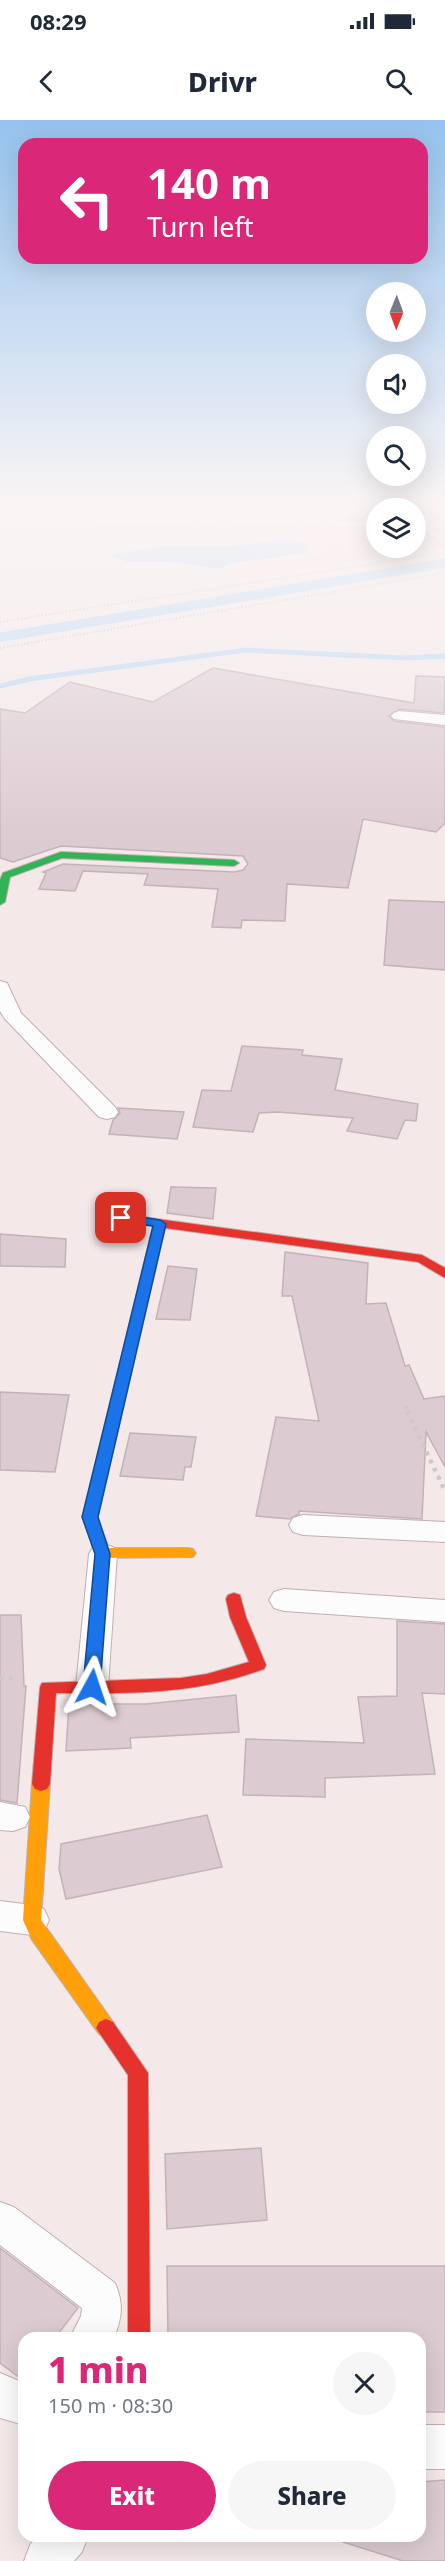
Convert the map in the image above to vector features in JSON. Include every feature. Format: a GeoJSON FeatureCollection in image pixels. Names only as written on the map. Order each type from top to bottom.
{"type":"FeatureCollection","features":[{"type":"Feature","properties":{"kind":"street"},"geometry":{"type":"LineString","coordinates":[[399,716],[445,720]]}},
{"type":"Feature","properties":{"kind":"street"},"geometry":{"type":"LineString","coordinates":[[0,902],[6,875],[61,855],[234,863]]}},
{"type":"Feature","properties":{"kind":"street"},"geometry":{"type":"LineString","coordinates":[[0,987],[12,1015],[107,1112]]}},
{"type":"Feature","properties":{"kind":"street"},"geometry":{"type":"LineString","coordinates":[[121,1218],[422,1259],[445,1274]]}},
{"type":"Feature","properties":{"kind":"street"},"geometry":{"type":"LineString","coordinates":[[92,1687],[102,1554],[90,1517],[160,1224]]}},
{"type":"Feature","properties":{"kind":"street"},"geometry":{"type":"LineString","coordinates":[[303,1525],[445,1532]]}},
{"type":"Feature","properties":{"kind":"street"},"geometry":{"type":"LineString","coordinates":[[102,1554],[188,1553]]}},
{"type":"Feature","properties":{"kind":"street"},"geometry":{"type":"LineString","coordinates":[[139,2332],[138,2073],[39,1934],[16,1918],[32,1901],[48,1687],[168,1684],[208,1680],[247,1671],[258,1665],[257,1658],[238,1617],[234,1599]]}},
{"type":"Feature","properties":{"kind":"street"},"geometry":{"type":"LineString","coordinates":[[284,1600],[445,1611]]}},
{"type":"Feature","properties":{"kind":"street"},"geometry":{"type":"LineString","coordinates":[[0,2221],[101,2297],[103,2311],[100,2327],[95,2332]]}},
{"type":"Feature","properties":{"kind":"street"},"geometry":{"type":"LineString","coordinates":[[0,2394],[8,2400],[18,2402]]}},
{"type":"Feature","properties":{"kind":"street"},"geometry":{"type":"LineString","coordinates":[[426,2447],[445,2447]]}},
{"type":"Feature","properties":{"kind":"street"},"geometry":{"type":"LineString","coordinates":[[46,2561],[61,2542]]}},
{"type":"Feature","properties":{"kind":"path"},"geometry":{"type":"LineString","coordinates":[[0,622],[31,617]]}},
{"type":"Feature","properties":{"kind":"path"},"geometry":{"type":"LineString","coordinates":[[0,648],[184,617]]}},
{"type":"Feature","properties":{"kind":"path"},"geometry":{"type":"LineString","coordinates":[[405,1406],[445,1491]]}},
{"type":"Feature","properties":{"kind":"water"},"geometry":{"type":"Polygon","coordinates":[[[113,617],[151,617],[0,642],[0,636],[113,617]]]}},
{"type":"Feature","properties":{"kind":"building"},"geometry":{"type":"Polygon","coordinates":[[[213,668],[414,703],[416,676],[445,677],[444,713],[399,709],[389,716],[394,721],[445,727],[445,823],[436,832],[363,819],[348,888],[287,884],[285,921],[242,920],[241,928],[212,927],[218,889],[144,885],[148,874],[83,871],[75,891],[39,889],[46,873],[43,872],[63,864],[234,872],[243,870],[248,864],[243,856],[61,846],[13,862],[0,858],[0,709],[25,713],[70,682],[153,702],[213,668]]]}},
{"type":"Feature","properties":{"kind":"building"},"geometry":{"type":"Polygon","coordinates":[[[389,900],[445,902],[445,970],[384,965],[389,900]]]}},
{"type":"Feature","properties":{"kind":"building"},"geometry":{"type":"Polygon","coordinates":[[[242,1046],[303,1050],[302,1055],[342,1059],[335,1090],[418,1104],[416,1121],[405,1120],[397,1139],[347,1131],[353,1118],[278,1112],[259,1113],[253,1132],[193,1127],[202,1090],[231,1091],[242,1046]]]}},
{"type":"Feature","properties":{"kind":"building"},"geometry":{"type":"Polygon","coordinates":[[[118,1108],[184,1112],[177,1139],[109,1134],[113,1120],[120,1113],[118,1108]]]}},
{"type":"Feature","properties":{"kind":"building"},"geometry":{"type":"Polygon","coordinates":[[[171,1187],[216,1188],[213,1219],[167,1213],[171,1187]]]}},
{"type":"Feature","properties":{"kind":"building"},"geometry":{"type":"Polygon","coordinates":[[[0,1234],[66,1239],[65,1267],[0,1266],[0,1234]]]}},
{"type":"Feature","properties":{"kind":"building"},"geometry":{"type":"Polygon","coordinates":[[[285,1252],[368,1263],[366,1304],[386,1303],[405,1366],[409,1365],[424,1399],[445,1396],[445,1467],[426,1432],[422,1519],[299,1511],[299,1514],[290,1519],[256,1516],[276,1417],[319,1421],[292,1296],[282,1296],[285,1252]]]}},
{"type":"Feature","properties":{"kind":"building"},"geometry":{"type":"Polygon","coordinates":[[[168,1266],[197,1269],[190,1320],[156,1319],[168,1266]]]}},
{"type":"Feature","properties":{"kind":"building"},"geometry":{"type":"Polygon","coordinates":[[[0,1392],[69,1395],[55,1472],[0,1470],[0,1392]]]}},
{"type":"Feature","properties":{"kind":"building"},"geometry":{"type":"Polygon","coordinates":[[[130,1433],[196,1437],[191,1467],[185,1467],[183,1480],[120,1476],[130,1433]]]}},
{"type":"Feature","properties":{"kind":"building"},"geometry":{"type":"Polygon","coordinates":[[[0,1615],[21,1615],[24,1686],[26,1686],[17,1803],[0,1800],[0,1615]]]}},
{"type":"Feature","properties":{"kind":"building"},"geometry":{"type":"Polygon","coordinates":[[[397,1621],[445,1624],[445,1694],[422,1693],[435,1774],[325,1778],[325,1797],[243,1795],[246,1739],[364,1743],[358,1697],[397,1696],[397,1621]]]}},
{"type":"Feature","properties":{"kind":"building"},"geometry":{"type":"Polygon","coordinates":[[[236,1695],[239,1732],[130,1738],[131,1748],[66,1751],[69,1704],[146,1704],[236,1695]]]}},
{"type":"Feature","properties":{"kind":"building"},"geometry":{"type":"Polygon","coordinates":[[[207,1815],[222,1867],[66,1899],[59,1869],[61,1844],[207,1815]]]}},
{"type":"Feature","properties":{"kind":"building"},"geometry":{"type":"Polygon","coordinates":[[[261,2148],[267,2220],[167,2229],[165,2154],[261,2148]]]}},
{"type":"Feature","properties":{"kind":"building"},"geometry":{"type":"Polygon","coordinates":[[[0,2248],[78,2308],[60,2332],[18,2332],[18,2376],[0,2363],[0,2248]]]}},
{"type":"Feature","properties":{"kind":"building"},"geometry":{"type":"Polygon","coordinates":[[[167,2266],[445,2266],[445,2412],[426,2412],[426,2332],[168,2332],[167,2266]]]}},
{"type":"Feature","properties":{"kind":"building"},"geometry":{"type":"Polygon","coordinates":[[[445,2480],[445,2561],[403,2561],[343,2542],[426,2542],[426,2482],[445,2480]]]}},
{"type":"Feature","properties":{"kind":"waterway"},"geometry":{"type":"LineString","coordinates":[[0,635],[109,617]]}},
{"type":"Feature","properties":{"kind":"waterway"},"geometry":{"type":"LineString","coordinates":[[0,686],[29,679],[246,650],[407,658],[445,656]]}},
{"type":"Feature","properties":{"kind":"traffic: fast"},"geometry":{"type":"LineString","coordinates":[[0,902],[6,875],[61,855],[234,863]]}},
{"type":"Feature","properties":{"kind":"traffic: slow"},"geometry":{"type":"LineString","coordinates":[[106,1451],[90,1517],[103,1554],[188,1553]]}},
{"type":"Feature","properties":{"kind":"traffic: slow"},"geometry":{"type":"LineString","coordinates":[[41,1784],[32,1920],[39,1934],[106,2028]]}},
{"type":"Feature","properties":{"kind":"traffic: jam"},"geometry":{"type":"LineString","coordinates":[[121,1218],[422,1259],[445,1274]]}},
{"type":"Feature","properties":{"kind":"traffic: jam"},"geometry":{"type":"LineString","coordinates":[[106,1451],[160,1224]]}},
{"type":"Feature","properties":{"kind":"traffic: jam"},"geometry":{"type":"LineString","coordinates":[[41,1784],[48,1687],[154,1687],[207,1680],[258,1665],[238,1617],[234,1599]]}},
{"type":"Feature","properties":{"kind":"traffic: jam"},"geometry":{"type":"LineString","coordinates":[[106,2028],[138,2073],[139,2332]]}},
{"type":"Feature","properties":{"kind":"route"},"geometry":{"type":"LineString","coordinates":[[92,1687],[102,1554],[90,1517],[160,1224],[121,1218]]}}]}
